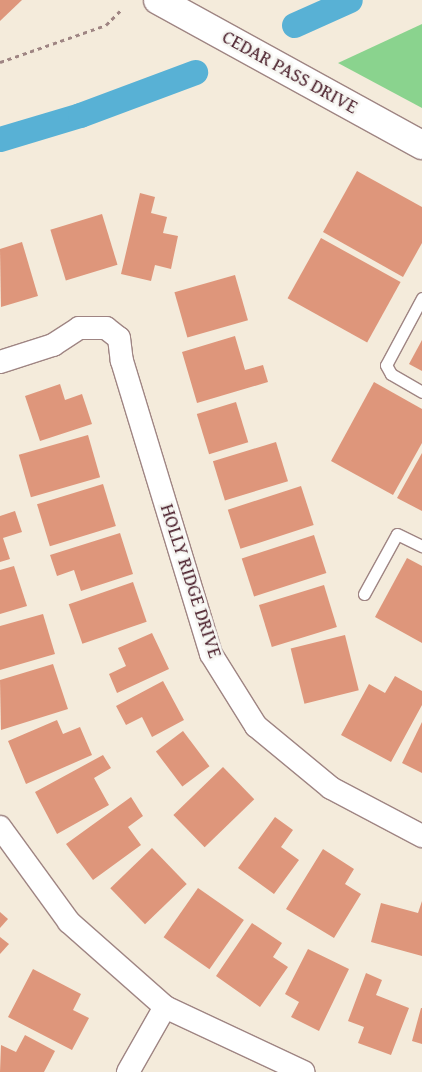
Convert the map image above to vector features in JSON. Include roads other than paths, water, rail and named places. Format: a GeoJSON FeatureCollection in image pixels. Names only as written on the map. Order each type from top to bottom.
{"type":"FeatureCollection","features":[{"type":"Feature","properties":{"kind":"street","name":"CEDAR PASS DRIVE"},"geometry":{"type":"LineString","coordinates":[[158,0],[422,144]]}},
{"type":"Feature","properties":{"kind":"street","name":"HOLLY RIDGE DRIVE"},"geometry":{"type":"LineString","coordinates":[[0,362],[53,345],[79,328],[106,328],[119,338],[122,361],[211,654],[256,726],[331,788],[422,836]]}},
{"type":"Feature","properties":{"kind":"street"},"geometry":{"type":"LineString","coordinates":[[0,827],[69,922],[165,1007],[304,1072]]}},
{"type":"Feature","properties":{"kind":"street"},"geometry":{"type":"LineString","coordinates":[[128,1072],[165,1007]]}},
{"type":"Feature","properties":{"kind":"lane"},"geometry":{"type":"LineString","coordinates":[[422,298],[386,365],[391,374],[422,392]]}},
{"type":"Feature","properties":{"kind":"lane"},"geometry":{"type":"LineString","coordinates":[[364,594],[398,534],[422,546]]}},
{"type":"Feature","properties":{"kind":"waterway"},"geometry":{"type":"LineString","coordinates":[[294,25],[350,0]]}},
{"type":"Feature","properties":{"kind":"waterway"},"geometry":{"type":"LineString","coordinates":[[0,139],[80,115],[195,72]]}}]}
